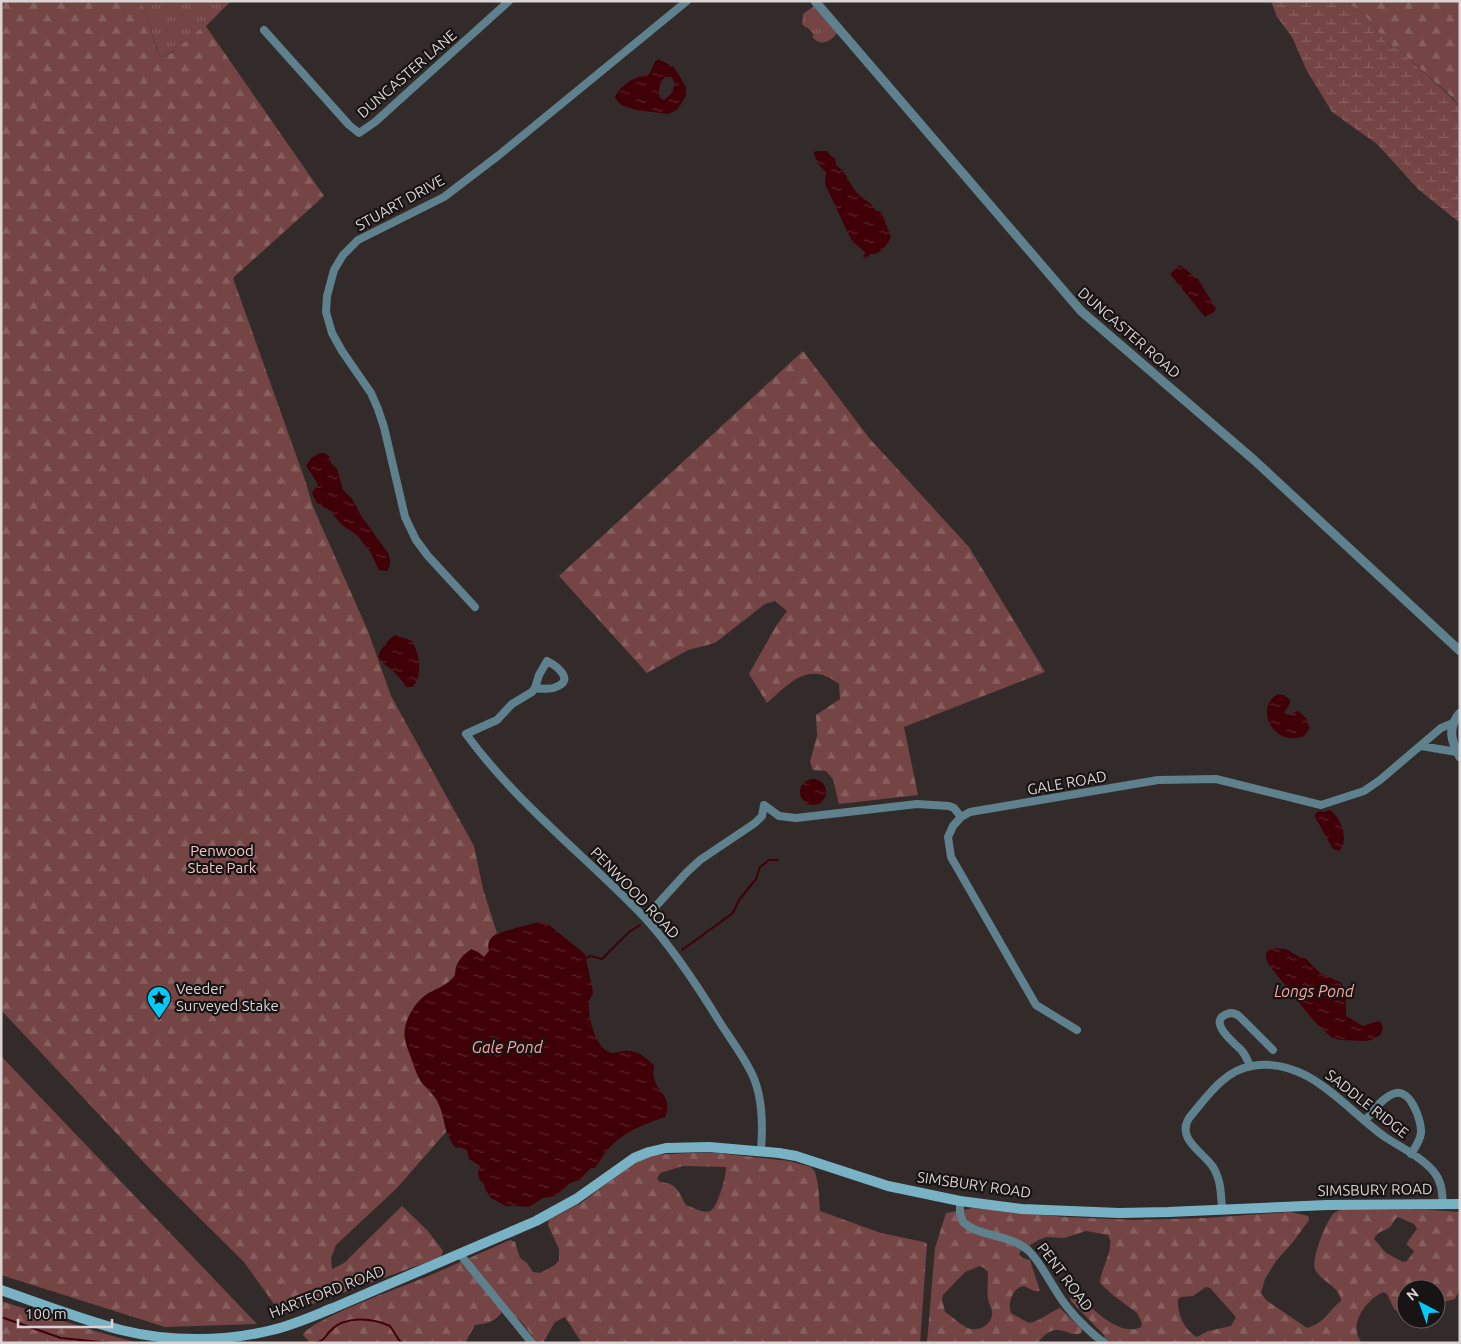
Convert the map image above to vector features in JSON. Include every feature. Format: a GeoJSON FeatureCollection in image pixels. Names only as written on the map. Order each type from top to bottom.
{"type":"FeatureCollection","features":[{"type":"Feature","properties":{"kind":"main road","name":"SIMSBURY ROAD"},"geometry":{"type":"LineString","coordinates":[[512,1232],[564,1206],[596,1185],[620,1166],[649,1152],[683,1146],[761,1150],[796,1156],[888,1186],[960,1201],[1008,1208],[1090,1212],[1168,1212],[1327,1204],[1460,1204]]}},
{"type":"Feature","properties":{"kind":"main road","name":"HARTFORD ROAD"},"geometry":{"type":"LineString","coordinates":[[1,1290],[129,1332],[183,1338],[236,1339],[302,1321],[512,1232]]}},
{"type":"Feature","properties":{"kind":"street","name":"DUNCASTER LANE"},"geometry":{"type":"LineString","coordinates":[[264,30],[349,125],[359,133],[375,122],[509,1]]}},
{"type":"Feature","properties":{"kind":"street","name":"STUART DRIVE"},"geometry":{"type":"LineString","coordinates":[[475,607],[428,556],[416,540],[405,517],[378,409],[371,393],[332,333],[326,312],[327,296],[334,270],[344,255],[358,240],[444,197],[499,155],[687,1]]}},
{"type":"Feature","properties":{"kind":"street","name":"DUNCASTER ROAD"},"geometry":{"type":"LineString","coordinates":[[815,1],[843,36],[1081,311],[1254,460],[1460,651]]}},
{"type":"Feature","properties":{"kind":"street","name":"PENWOOD ROAD"},"geometry":{"type":"LineString","coordinates":[[535,688],[532,692],[512,704],[497,720],[466,734],[488,763],[645,918],[686,968],[752,1073],[761,1113],[761,1150]]}},
{"type":"Feature","properties":{"kind":"street"},"geometry":{"type":"LineString","coordinates":[[1458,754],[1451,736],[1453,723],[1460,713]]}},
{"type":"Feature","properties":{"kind":"street","name":"GALE ROAD"},"geometry":{"type":"LineString","coordinates":[[961,817],[979,810],[1164,780],[1216,778],[1321,805],[1364,791],[1380,780],[1441,728],[1453,723]]}},
{"type":"Feature","properties":{"kind":"street"},"geometry":{"type":"LineString","coordinates":[[1421,746],[1458,754]]}},
{"type":"Feature","properties":{"kind":"street"},"geometry":{"type":"LineString","coordinates":[[645,918],[700,860],[755,823],[762,816],[764,805],[779,816],[796,818],[917,804],[950,806],[961,817],[953,826],[948,837],[951,857],[1036,1005],[1077,1030]]}},
{"type":"Feature","properties":{"kind":"street"},"geometry":{"type":"LineString","coordinates":[[1250,1066],[1245,1054],[1221,1028],[1220,1021],[1225,1015],[1232,1013],[1238,1016],[1273,1050]]}},
{"type":"Feature","properties":{"kind":"street","name":"SADDLE RIDGE"},"geometry":{"type":"LineString","coordinates":[[1222,1209],[1220,1187],[1212,1165],[1190,1142],[1186,1135],[1185,1126],[1189,1118],[1220,1083],[1234,1072],[1250,1066],[1269,1065],[1282,1066],[1308,1076],[1322,1084],[1365,1121],[1430,1168],[1442,1187],[1443,1204]]}},
{"type":"Feature","properties":{"kind":"street"},"geometry":{"type":"LineString","coordinates":[[1365,1121],[1392,1094],[1398,1093],[1406,1096],[1414,1107],[1421,1129],[1419,1140],[1411,1154]]}},
{"type":"Feature","properties":{"kind":"street","name":"PENT ROAD"},"geometry":{"type":"LineString","coordinates":[[960,1201],[961,1219],[966,1225],[1023,1246],[1032,1254],[1064,1303],[1104,1343]]}},
{"type":"Feature","properties":{"kind":"street"},"geometry":{"type":"LineString","coordinates":[[459,1254],[532,1343]]}},
{"type":"Feature","properties":{"kind":"green space","name":"Penwood State Park"},"geometry":{"type":"Polygon","coordinates":[[[1,1],[141,1],[155,46],[161,57],[173,52],[205,25],[324,196],[233,278],[313,507],[368,631],[391,696],[474,846],[483,889],[497,933],[492,937],[489,951],[484,957],[464,954],[458,963],[455,976],[440,989],[434,990],[420,1080],[436,1098],[442,1111],[446,1132],[397,1188],[336,1245],[331,1258],[332,1269],[344,1263],[402,1206],[428,1231],[443,1251],[441,1257],[282,1315],[244,1262],[150,1169],[1,1010],[1,1]]]}},
{"type":"Feature","properties":{"kind":"green space"},"geometry":{"type":"Polygon","coordinates":[[[141,1],[231,1],[189,40],[171,53],[161,57],[141,1]]]}},
{"type":"Feature","properties":{"kind":"green space"},"geometry":{"type":"Polygon","coordinates":[[[1271,1],[1347,1],[1368,19],[1386,42],[1399,50],[1453,99],[1460,108],[1460,223],[1418,189],[1377,144],[1332,112],[1307,71],[1292,37],[1277,17],[1271,1]]]}},
{"type":"Feature","properties":{"kind":"green space"},"geometry":{"type":"Polygon","coordinates":[[[1347,1],[1460,1],[1460,108],[1453,98],[1399,50],[1386,42],[1368,19],[1347,1]]]}},
{"type":"Feature","properties":{"kind":"green space"},"geometry":{"type":"Polygon","coordinates":[[[814,6],[837,33],[831,39],[822,43],[815,40],[812,37],[814,35],[802,24],[803,14],[814,6]]]}},
{"type":"Feature","properties":{"kind":"green space"},"geometry":{"type":"Polygon","coordinates":[[[803,351],[870,439],[969,547],[1045,672],[904,727],[918,795],[839,804],[833,779],[826,771],[813,770],[810,762],[817,736],[816,715],[840,699],[839,684],[828,677],[809,674],[792,682],[767,703],[749,674],[776,626],[787,611],[775,601],[765,604],[715,643],[688,650],[647,673],[559,576],[803,351]]]}},
{"type":"Feature","properties":{"kind":"green space"},"geometry":{"type":"Polygon","coordinates":[[[1,1056],[257,1324],[165,1327],[1,1275],[1,1056]]]}},
{"type":"Feature","properties":{"kind":"green space"},"geometry":{"type":"Polygon","coordinates":[[[717,1153],[789,1161],[811,1167],[815,1172],[818,1184],[820,1211],[881,1233],[927,1244],[920,1343],[582,1343],[565,1317],[555,1322],[543,1343],[537,1343],[514,1314],[504,1310],[491,1321],[475,1325],[465,1343],[310,1343],[303,1335],[310,1328],[341,1311],[433,1274],[510,1240],[515,1242],[520,1258],[527,1263],[533,1272],[540,1273],[555,1265],[559,1260],[559,1249],[548,1225],[549,1220],[581,1203],[637,1161],[654,1155],[717,1153]],[[683,1166],[660,1173],[657,1179],[660,1182],[675,1187],[686,1205],[707,1212],[713,1209],[716,1204],[726,1167],[683,1166]]]}},
{"type":"Feature","properties":{"kind":"green space"},"geometry":{"type":"Polygon","coordinates":[[[974,1208],[1065,1217],[1135,1220],[1205,1218],[1291,1212],[1308,1216],[1309,1220],[1276,1261],[1265,1279],[1261,1293],[1266,1300],[1307,1328],[1322,1320],[1341,1301],[1338,1292],[1318,1274],[1314,1264],[1320,1241],[1334,1213],[1340,1210],[1460,1212],[1460,1289],[1455,1299],[1446,1301],[1446,1279],[1396,1279],[1396,1310],[1387,1294],[1383,1292],[1370,1301],[1360,1314],[1357,1329],[1362,1343],[1102,1343],[1105,1339],[1104,1335],[1070,1298],[1078,1297],[1082,1299],[1109,1322],[1125,1329],[1141,1327],[1142,1323],[1137,1313],[1100,1283],[1110,1246],[1108,1235],[1086,1231],[1064,1238],[1047,1237],[1038,1240],[1021,1251],[1019,1254],[1022,1258],[1030,1260],[1040,1291],[1034,1291],[1024,1286],[1020,1287],[1014,1292],[1010,1300],[1011,1313],[1029,1323],[1060,1308],[1082,1329],[1081,1333],[1074,1334],[1054,1330],[1046,1334],[1037,1343],[927,1343],[935,1248],[946,1213],[974,1208]],[[1398,1217],[1390,1227],[1379,1233],[1374,1239],[1386,1253],[1403,1262],[1407,1261],[1414,1251],[1406,1244],[1417,1229],[1414,1224],[1398,1217]],[[980,1266],[965,1272],[943,1295],[942,1299],[945,1312],[961,1324],[972,1329],[985,1326],[992,1315],[988,1299],[988,1272],[980,1266]],[[1206,1287],[1193,1296],[1178,1299],[1182,1321],[1188,1330],[1197,1337],[1208,1331],[1231,1326],[1236,1317],[1210,1288],[1206,1287]]]}},
{"type":"Feature","properties":{"kind":"green space"},"geometry":{"type":"Polygon","coordinates":[[[1,1301],[95,1331],[143,1343],[1,1343],[1,1301]]]}},
{"type":"Feature","properties":{"kind":"water"},"geometry":{"type":"Polygon","coordinates":[[[658,59],[674,67],[686,87],[686,96],[677,110],[668,114],[636,110],[621,105],[615,98],[618,92],[632,80],[647,76],[658,59]],[[665,77],[660,84],[660,98],[664,100],[672,93],[675,83],[671,77],[665,77]]]}},
{"type":"Feature","properties":{"kind":"water"},"geometry":{"type":"Polygon","coordinates":[[[827,151],[835,158],[836,165],[843,171],[855,190],[876,211],[880,211],[882,214],[891,237],[883,249],[877,253],[870,254],[866,260],[863,256],[866,253],[853,242],[825,184],[826,172],[817,161],[814,152],[827,151]]]}},
{"type":"Feature","properties":{"kind":"water"},"geometry":{"type":"Polygon","coordinates":[[[1180,265],[1198,279],[1216,309],[1214,312],[1205,317],[1170,274],[1180,265]]]}},
{"type":"Feature","properties":{"kind":"water"},"geometry":{"type":"Polygon","coordinates":[[[320,453],[329,456],[331,463],[337,469],[343,490],[352,499],[362,517],[388,553],[390,563],[387,571],[379,570],[371,553],[357,535],[342,525],[329,510],[317,503],[312,493],[318,484],[306,466],[311,458],[320,453]]]}},
{"type":"Feature","properties":{"kind":"water"},"geometry":{"type":"Polygon","coordinates":[[[396,635],[412,641],[417,651],[419,671],[416,683],[412,687],[406,687],[399,677],[379,658],[380,651],[386,642],[396,635]]]}},
{"type":"Feature","properties":{"kind":"water"},"geometry":{"type":"Polygon","coordinates":[[[1278,694],[1284,695],[1290,700],[1284,713],[1289,715],[1298,711],[1306,718],[1310,728],[1304,736],[1284,737],[1270,725],[1267,708],[1271,700],[1278,694]]]}},
{"type":"Feature","properties":{"kind":"water"},"geometry":{"type":"Polygon","coordinates":[[[813,779],[822,783],[826,792],[822,801],[813,805],[804,801],[800,792],[804,783],[813,779]]]}},
{"type":"Feature","properties":{"kind":"water"},"geometry":{"type":"Polygon","coordinates":[[[1330,810],[1338,818],[1343,829],[1344,841],[1339,851],[1333,849],[1315,817],[1318,811],[1330,810]]]}},
{"type":"Feature","properties":{"kind":"water","name":"Gale Pond"},"geometry":{"type":"Polygon","coordinates":[[[540,922],[548,924],[585,954],[593,993],[589,1002],[589,1010],[596,1038],[604,1049],[609,1052],[636,1052],[654,1065],[654,1078],[666,1100],[667,1110],[665,1117],[637,1128],[618,1140],[607,1150],[595,1168],[591,1168],[579,1180],[570,1183],[555,1196],[543,1198],[529,1207],[506,1206],[491,1198],[484,1184],[479,1179],[478,1172],[480,1166],[469,1159],[467,1150],[459,1147],[456,1148],[452,1143],[439,1105],[417,1075],[404,1034],[406,1022],[418,1002],[455,976],[456,967],[464,955],[471,949],[484,957],[489,951],[488,945],[492,937],[540,922]]]}},
{"type":"Feature","properties":{"kind":"water","name":"Longs Pond"},"geometry":{"type":"Polygon","coordinates":[[[1269,949],[1286,949],[1301,958],[1305,958],[1320,973],[1342,983],[1346,994],[1346,1016],[1363,1026],[1378,1021],[1383,1028],[1381,1034],[1374,1039],[1366,1041],[1340,1040],[1331,1037],[1314,1021],[1269,965],[1266,955],[1269,949]]]}},
{"type":"Feature","properties":{"kind":"waterway"},"geometry":{"type":"LineString","coordinates":[[682,950],[733,913],[739,900],[756,879],[760,867],[769,860],[778,860]]}},
{"type":"Feature","properties":{"kind":"waterway"},"geometry":{"type":"LineString","coordinates":[[586,958],[591,956],[602,959],[629,932],[640,925]]}},
{"type":"Feature","properties":{"kind":"waterway"},"geometry":{"type":"LineString","coordinates":[[1,1317],[61,1338],[110,1343]]}},
{"type":"Feature","properties":{"kind":"waterway"},"geometry":{"type":"LineString","coordinates":[[315,1343],[322,1340],[336,1326],[351,1320],[376,1321],[390,1326],[402,1343]]}},
{"type":"Feature","properties":{"kind":"place","name":"Veeder Surveyed Stake"},"geometry":{"type":"Point","coordinates":[159,1019]}}]}
